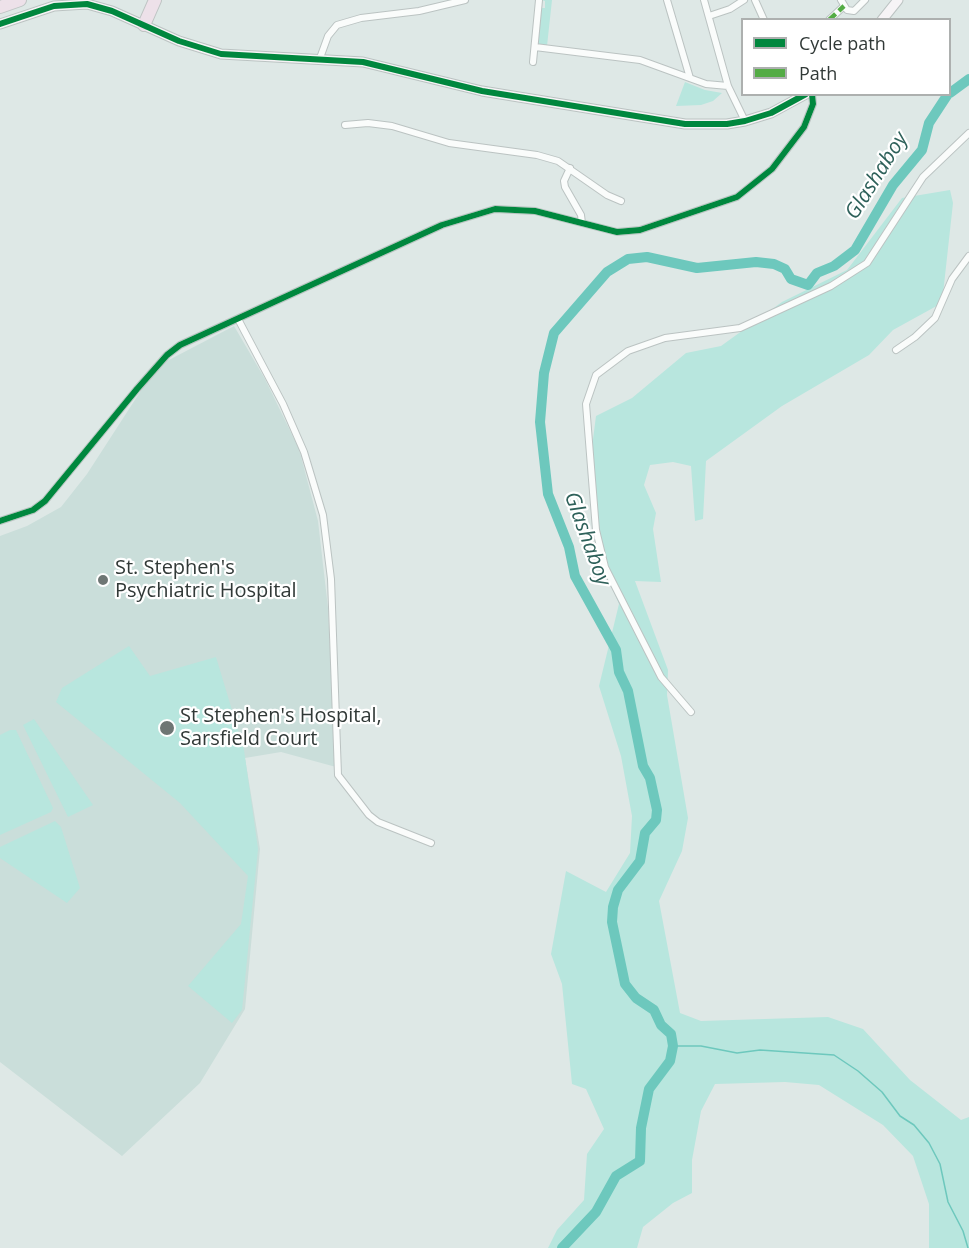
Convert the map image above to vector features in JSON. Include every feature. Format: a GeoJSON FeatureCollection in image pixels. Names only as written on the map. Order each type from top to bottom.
{"type":"FeatureCollection","features":[{"type":"Feature","properties":{"kind":"highway"},"geometry":{"type":"LineString","coordinates":[[0,7],[20,0]]}},
{"type":"Feature","properties":{"kind":"highway"},"geometry":{"type":"LineString","coordinates":[[144,25],[155,0]]}},
{"type":"Feature","properties":{"kind":"main road"},"geometry":{"type":"LineString","coordinates":[[884,18],[898,0]]}},
{"type":"Feature","properties":{"kind":"main road"},"geometry":{"type":"LineString","coordinates":[[0,24],[54,6],[77,4],[98,6],[179,41],[221,54],[363,62],[482,91],[659,121],[701,125],[745,121],[771,113],[802,96]]}},
{"type":"Feature","properties":{"kind":"street"},"geometry":{"type":"LineString","coordinates":[[320,58],[328,36],[337,25],[361,18],[419,11],[465,0]]}},
{"type":"Feature","properties":{"kind":"street"},"geometry":{"type":"LineString","coordinates":[[533,62],[539,0]]}},
{"type":"Feature","properties":{"kind":"street"},"geometry":{"type":"LineString","coordinates":[[667,0],[690,78]]}},
{"type":"Feature","properties":{"kind":"street"},"geometry":{"type":"LineString","coordinates":[[704,0],[728,86],[745,121]]}},
{"type":"Feature","properties":{"kind":"street"},"geometry":{"type":"LineString","coordinates":[[709,16],[730,9],[744,0]]}},
{"type":"Feature","properties":{"kind":"street"},"geometry":{"type":"LineString","coordinates":[[755,0],[763,18]]}},
{"type":"Feature","properties":{"kind":"street"},"geometry":{"type":"LineString","coordinates":[[831,18],[842,3],[847,10],[854,11],[865,0]]}},
{"type":"Feature","properties":{"kind":"street"},"geometry":{"type":"LineString","coordinates":[[535,47],[640,60],[706,84],[728,86]]}},
{"type":"Feature","properties":{"kind":"street"},"geometry":{"type":"LineString","coordinates":[[0,521],[33,510],[45,501],[167,355],[180,345],[442,225],[495,208],[535,211],[617,232],[640,230],[737,197],[772,169],[804,127],[813,104],[812,96]]}},
{"type":"Feature","properties":{"kind":"street"},"geometry":{"type":"LineString","coordinates":[[345,125],[368,123],[392,126],[449,143],[537,155],[570,168],[607,195],[621,201]]}},
{"type":"Feature","properties":{"kind":"street"},"geometry":{"type":"LineString","coordinates":[[691,712],[661,677],[605,567],[596,530],[586,404],[596,375],[628,351],[665,338],[740,328],[831,286],[867,264],[922,177],[969,133]]}},
{"type":"Feature","properties":{"kind":"street"},"geometry":{"type":"LineString","coordinates":[[570,168],[564,181],[565,187],[581,215],[582,223]]}},
{"type":"Feature","properties":{"kind":"street"},"geometry":{"type":"LineString","coordinates":[[896,350],[915,337],[935,318],[952,279],[969,256]]}},
{"type":"Feature","properties":{"kind":"street"},"geometry":{"type":"LineString","coordinates":[[238,319],[283,404],[304,452],[323,515],[331,579],[338,775],[369,815],[378,822],[431,843]]}},
{"type":"Feature","properties":{"kind":"shaded area","name":"St Stephen's Hospital, Sarsfield Court"},"geometry":{"type":"Polygon","coordinates":[[[234,326],[265,379],[299,449],[318,521],[328,608],[336,767],[281,752],[245,758],[260,849],[245,1009],[200,1083],[122,1156],[0,1062],[0,536],[27,526],[61,507],[87,474],[142,389],[167,361],[234,326]]]}},
{"type":"Feature","properties":{"kind":"green space"},"geometry":{"type":"Polygon","coordinates":[[[541,0],[552,0],[547,46],[536,44],[540,8],[545,8],[545,1],[541,0]]]}},
{"type":"Feature","properties":{"kind":"green space"},"geometry":{"type":"Polygon","coordinates":[[[685,82],[705,90],[722,93],[713,101],[701,105],[676,106],[685,82]]]}},
{"type":"Feature","properties":{"kind":"green space"},"geometry":{"type":"Polygon","coordinates":[[[950,190],[953,203],[942,303],[893,330],[869,355],[782,406],[706,461],[703,519],[695,521],[691,466],[673,462],[650,465],[644,485],[656,513],[653,529],[661,582],[635,581],[668,670],[667,695],[688,818],[682,851],[659,901],[680,1013],[701,1021],[828,1017],[863,1029],[910,1080],[961,1120],[969,1117],[969,1248],[929,1248],[929,1204],[913,1156],[883,1125],[819,1085],[785,1082],[715,1084],[701,1111],[692,1160],[692,1193],[673,1203],[643,1227],[637,1248],[548,1248],[557,1230],[584,1200],[587,1154],[604,1129],[586,1089],[572,1084],[562,984],[551,954],[566,871],[606,892],[630,853],[632,816],[621,756],[599,686],[619,604],[599,558],[593,522],[591,455],[596,416],[632,398],[686,353],[721,346],[782,302],[847,270],[902,198],[950,190]]]}},
{"type":"Feature","properties":{"kind":"green space"},"geometry":{"type":"Polygon","coordinates":[[[129,646],[150,676],[216,657],[244,750],[258,849],[242,1010],[232,1023],[188,986],[241,924],[248,876],[180,803],[56,702],[62,688],[129,646]]]}},
{"type":"Feature","properties":{"kind":"green space"},"geometry":{"type":"Polygon","coordinates":[[[34,719],[93,805],[68,817],[23,725],[34,719]]]}},
{"type":"Feature","properties":{"kind":"green space"},"geometry":{"type":"Polygon","coordinates":[[[16,730],[53,808],[51,812],[0,835],[0,735],[16,730]]]}},
{"type":"Feature","properties":{"kind":"green space"},"geometry":{"type":"Polygon","coordinates":[[[55,821],[61,827],[80,888],[67,903],[0,858],[0,847],[55,821]]]}},
{"type":"Feature","properties":{"kind":"waterway","name":"Glashaboy"},"geometry":{"type":"LineString","coordinates":[[951,92],[969,79]]}},
{"type":"Feature","properties":{"kind":"waterway","name":"Glashaboy"},"geometry":{"type":"LineString","coordinates":[[562,1248],[596,1212],[616,1176],[640,1161],[641,1128],[649,1089],[670,1061],[673,1046],[671,1034],[661,1025],[654,1010],[636,998],[625,984],[612,922],[618,890],[640,861],[645,833],[656,820],[657,810],[650,778],[643,766],[628,691],[619,672],[616,650],[575,576],[569,547],[548,494],[540,422],[544,373],[554,333],[607,272],[628,259],[647,257],[697,268],[756,262],[774,264],[785,269],[791,279],[808,285],[817,273],[834,266],[855,250],[893,185],[922,150],[929,123],[947,96]]}},
{"type":"Feature","properties":{"kind":"waterway"},"geometry":{"type":"LineString","coordinates":[[673,1046],[701,1046],[737,1053],[760,1050],[834,1055],[858,1071],[882,1092],[900,1116],[914,1125],[929,1143],[940,1164],[948,1202],[963,1231],[968,1248]]}},
{"type":"Feature","properties":{"kind":"marked path"},"geometry":{"type":"LineString","coordinates":[[831,18],[844,6]]}},
{"type":"Feature","properties":{"kind":"cycle path"},"geometry":{"type":"LineString","coordinates":[[0,24],[54,6],[87,4],[112,11],[179,41],[221,54],[363,62],[482,91],[685,124],[727,124],[745,121],[771,113],[802,96]]}},
{"type":"Feature","properties":{"kind":"cycle path"},"geometry":{"type":"LineString","coordinates":[[0,521],[33,510],[45,501],[137,389],[167,355],[180,345],[442,225],[495,209],[535,211],[617,232],[640,230],[737,197],[772,169],[804,127],[813,104],[812,96]]}},
{"type":"Feature","properties":{"kind":"place","name":"St. Stephen's Psychiatric Hospital"},"geometry":{"type":"Point","coordinates":[103,580]}},
{"type":"Feature","properties":{"kind":"place","name":"St Stephen's Hospital, Sarsfield Court"},"geometry":{"type":"Point","coordinates":[167,728]}}]}
